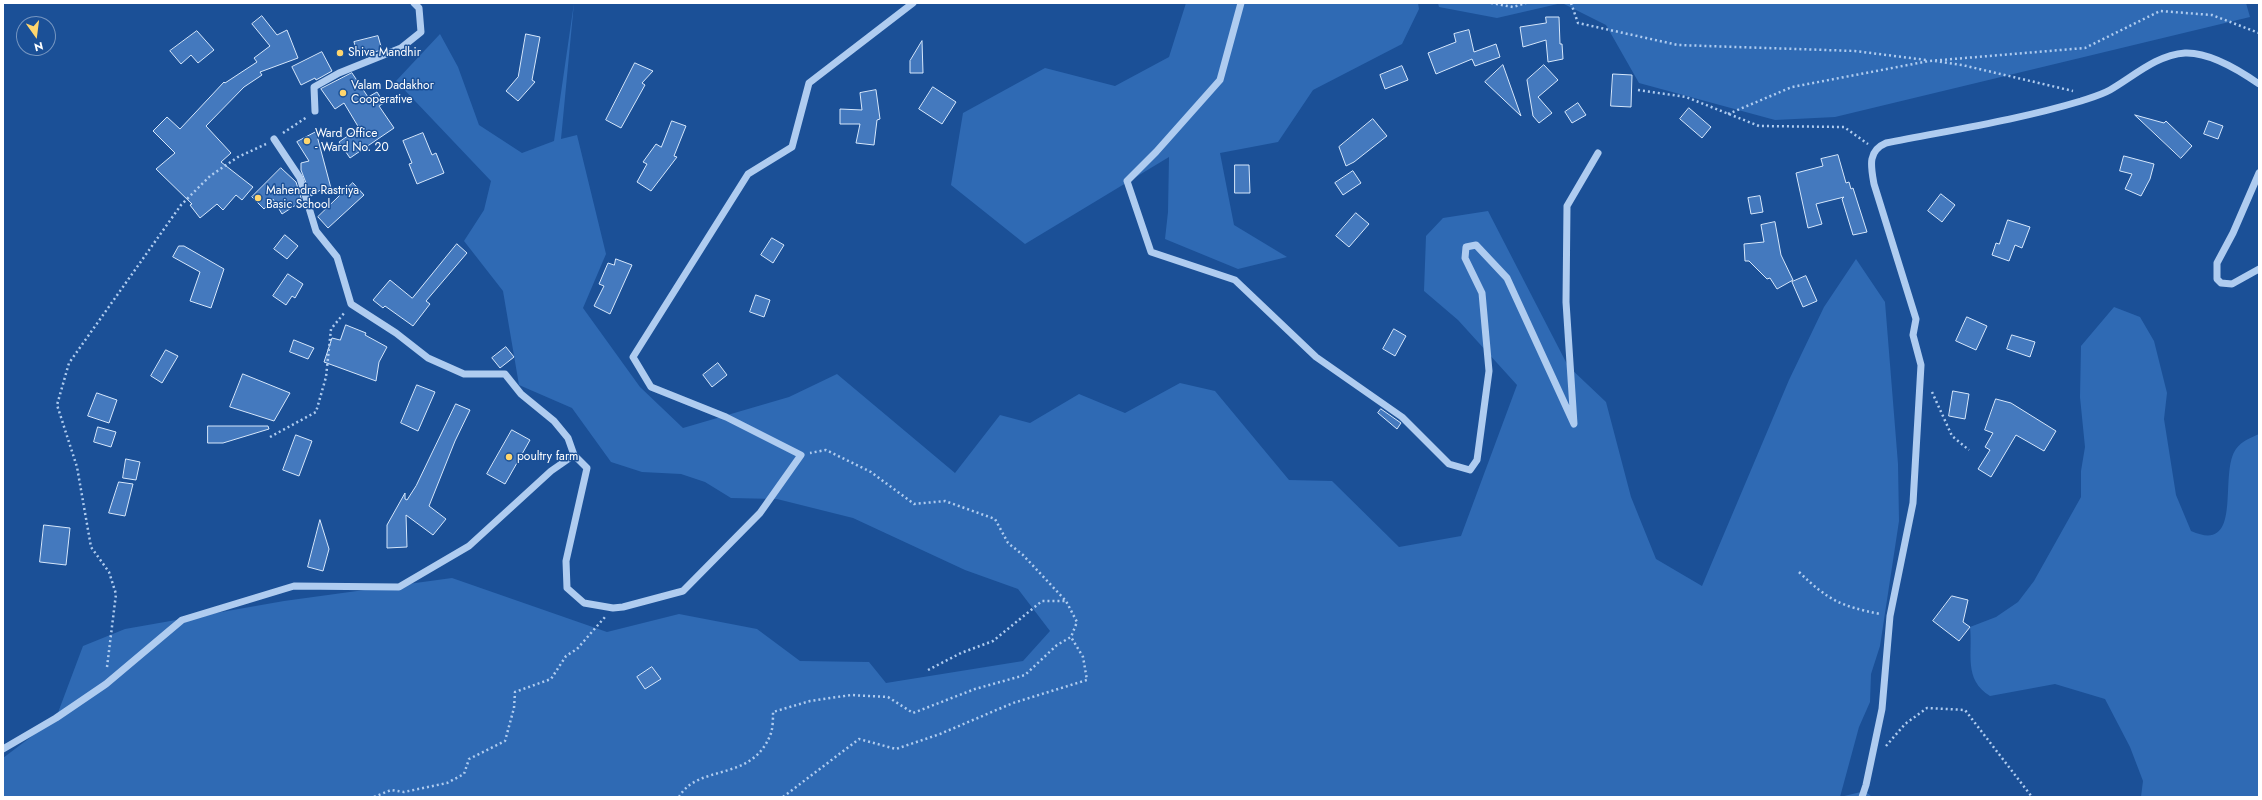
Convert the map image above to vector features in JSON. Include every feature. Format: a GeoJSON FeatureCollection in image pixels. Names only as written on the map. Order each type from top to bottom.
{"type":"FeatureCollection","features":[{"type":"Feature","properties":{"kind":"street"},"geometry":{"type":"LineString","coordinates":[[315,111],[314,87],[340,73],[401,48],[422,32],[419,8],[414,3]]}},
{"type":"Feature","properties":{"kind":"street"},"geometry":{"type":"LineString","coordinates":[[274,139],[300,178],[316,231],[337,257],[351,304],[396,332],[428,358],[464,374],[505,374],[521,394],[554,421],[568,438],[574,455],[587,468],[566,561],[567,588],[584,603],[613,608],[623,607],[683,591],[760,513],[801,455],[726,417],[651,387],[633,357],[748,174],[792,147],[809,83],[913,3]]}},
{"type":"Feature","properties":{"kind":"street"},"geometry":{"type":"LineString","coordinates":[[1241,3],[1220,80],[1156,152],[1127,181],[1151,252],[1235,280],[1316,357],[1402,417],[1449,464],[1470,470],[1477,460],[1489,372],[1482,293],[1465,258],[1466,247],[1476,245],[1507,278],[1574,424],[1566,302],[1567,206],[1598,153]]}},
{"type":"Feature","properties":{"kind":"street"},"geometry":{"type":"LineString","coordinates":[[1862,797],[1866,785],[1882,709],[1890,616],[1913,503],[1921,365],[1913,335],[1916,319],[1874,184],[1871,159],[1876,149],[1886,143],[2002,120],[2095,96],[2108,91],[2160,60],[2184,53],[2195,54],[2230,66],[2259,84]]}},
{"type":"Feature","properties":{"kind":"street"},"geometry":{"type":"LineString","coordinates":[[2259,173],[2234,233],[2217,263],[2216,270],[2221,283],[2229,285],[2259,270]]}},
{"type":"Feature","properties":{"kind":"street"},"geometry":{"type":"LineString","coordinates":[[3,749],[56,718],[106,684],[182,620],[294,586],[398,586],[469,546],[551,472],[574,455]]}},
{"type":"Feature","properties":{"kind":"path"},"geometry":{"type":"LineString","coordinates":[[1491,3],[1513,7],[1526,3]]}},
{"type":"Feature","properties":{"kind":"path"},"geometry":{"type":"LineString","coordinates":[[1571,3],[1578,23],[1678,45],[1855,51],[1930,60],[1962,65],[2095,96]]}},
{"type":"Feature","properties":{"kind":"path"},"geometry":{"type":"LineString","coordinates":[[1728,114],[1792,87],[1930,60],[2085,48],[2160,11],[2212,15],[2259,33]]}},
{"type":"Feature","properties":{"kind":"path"},"geometry":{"type":"LineString","coordinates":[[1638,90],[1686,96],[1759,126],[1844,127],[1876,149]]}},
{"type":"Feature","properties":{"kind":"path"},"geometry":{"type":"LineString","coordinates":[[106,684],[116,594],[109,572],[91,547],[84,514],[77,467],[57,405],[69,363],[181,206],[210,176],[238,157],[274,139],[315,111]]}},
{"type":"Feature","properties":{"kind":"path"},"geometry":{"type":"LineString","coordinates":[[270,437],[316,412],[326,377],[331,329],[351,304]]}},
{"type":"Feature","properties":{"kind":"path"},"geometry":{"type":"LineString","coordinates":[[1930,387],[1952,436],[1969,450]]}},
{"type":"Feature","properties":{"kind":"path"},"geometry":{"type":"LineString","coordinates":[[679,797],[682,791],[700,779],[735,769],[756,758],[771,733],[773,712],[810,701],[851,695],[888,697],[913,713],[975,689],[1025,675],[1057,645],[1071,638],[1077,622],[1066,601],[1024,555],[1008,543],[995,518],[944,501],[914,504],[871,472],[826,450],[801,455]]}},
{"type":"Feature","properties":{"kind":"path"},"geometry":{"type":"LineString","coordinates":[[1799,572],[1822,594],[1850,608],[1890,616]]}},
{"type":"Feature","properties":{"kind":"path"},"geometry":{"type":"LineString","coordinates":[[928,670],[961,653],[993,641],[1042,601],[1066,601]]}},
{"type":"Feature","properties":{"kind":"path"},"geometry":{"type":"LineString","coordinates":[[374,797],[391,790],[404,792],[447,782],[464,774],[469,759],[505,741],[514,708],[516,692],[551,679],[566,656],[577,649],[613,608]]}},
{"type":"Feature","properties":{"kind":"path"},"geometry":{"type":"LineString","coordinates":[[783,797],[860,739],[896,749],[940,734],[1013,703],[1087,680],[1084,656],[1071,638]]}},
{"type":"Feature","properties":{"kind":"path"},"geometry":{"type":"LineString","coordinates":[[1885,747],[1905,724],[1927,708],[1965,710],[2032,797]]}},
{"type":"Feature","properties":{"kind":"shaded area"},"geometry":{"type":"Polygon","coordinates":[[[574,3],[561,139],[577,135],[606,254],[583,308],[640,387],[683,428],[789,397],[837,374],[955,473],[1000,415],[1030,423],[1079,394],[1125,413],[1180,383],[1215,391],[1289,480],[1332,481],[1399,547],[1461,536],[1517,385],[1458,320],[1424,291],[1426,236],[1443,218],[1488,211],[1568,366],[1606,402],[1631,497],[1656,559],[1702,586],[1789,380],[1824,307],[1856,259],[1885,302],[1898,464],[1899,521],[1880,646],[1871,674],[1870,702],[1859,727],[1840,797],[3,797],[3,758],[56,718],[83,646],[125,629],[284,601],[452,578],[607,632],[679,614],[757,629],[800,661],[869,662],[886,683],[1023,661],[1050,631],[1018,589],[965,570],[853,518],[777,499],[731,498],[705,482],[681,474],[642,472],[611,462],[572,408],[519,385],[503,291],[464,241],[484,210],[491,181],[396,81],[440,34],[458,67],[479,125],[522,153],[554,141],[574,3]]]}},
{"type":"Feature","properties":{"kind":"shaded area"},"geometry":{"type":"Polygon","coordinates":[[[1186,3],[1418,3],[1419,9],[1402,44],[1313,90],[1278,142],[1220,153],[1234,225],[1287,257],[1238,269],[1165,239],[1168,212],[1169,157],[1025,244],[951,185],[963,113],[1045,68],[1115,86],[1169,57],[1186,3]]]}},
{"type":"Feature","properties":{"kind":"shaded area"},"geometry":{"type":"Polygon","coordinates":[[[1438,3],[1562,3],[1497,18],[1439,7],[1438,3]]]}},
{"type":"Feature","properties":{"kind":"shaded area"},"geometry":{"type":"Polygon","coordinates":[[[1562,3],[2246,3],[2250,17],[1835,117],[1775,120],[1639,83],[1606,25],[1562,3]]]}},
{"type":"Feature","properties":{"kind":"shaded area"},"geometry":{"type":"Polygon","coordinates":[[[2114,307],[2140,317],[2154,341],[2167,393],[2164,419],[2176,495],[2191,531],[2208,535],[2218,532],[2224,522],[2227,508],[2231,461],[2236,449],[2246,440],[2259,434],[2259,797],[2141,797],[2143,781],[2130,747],[2105,699],[2055,684],[1990,696],[1976,682],[1973,674],[1971,665],[1970,627],[1996,617],[2018,602],[2034,581],[2081,497],[2081,471],[2085,447],[2080,397],[2081,346],[2114,307]]]}},
{"type":"Feature","properties":{"kind":"shaded area"},"geometry":{"type":"Polygon","coordinates":[[[1865,791],[1872,797],[1840,797],[1865,791]]]}},
{"type":"Feature","properties":{"kind":"building"},"geometry":{"type":"Polygon","coordinates":[[[262,16],[277,35],[287,30],[298,58],[260,72],[262,75],[244,87],[206,126],[231,153],[221,162],[253,187],[242,200],[236,195],[223,210],[217,204],[200,218],[190,205],[192,204],[156,169],[175,153],[153,131],[167,117],[180,129],[224,82],[225,83],[257,62],[254,58],[270,46],[252,24],[262,16]]]}},
{"type":"Feature","properties":{"kind":"building"},"geometry":{"type":"Polygon","coordinates":[[[1546,17],[1559,17],[1560,44],[1562,44],[1563,59],[1548,62],[1546,40],[1523,47],[1520,27],[1546,23],[1546,17]]]}},
{"type":"Feature","properties":{"kind":"building"},"geometry":{"type":"Polygon","coordinates":[[[1469,30],[1474,52],[1496,44],[1500,57],[1475,66],[1472,59],[1436,74],[1428,53],[1456,42],[1454,34],[1469,30]]]}},
{"type":"Feature","properties":{"kind":"building"},"geometry":{"type":"Polygon","coordinates":[[[197,31],[214,50],[198,63],[191,55],[181,64],[170,51],[197,31]]]}},
{"type":"Feature","properties":{"kind":"building"},"geometry":{"type":"Polygon","coordinates":[[[526,34],[540,37],[532,80],[535,82],[518,101],[506,91],[518,77],[526,34]]]}},
{"type":"Feature","properties":{"kind":"building"},"geometry":{"type":"Polygon","coordinates":[[[378,36],[382,50],[358,56],[354,42],[378,36]]]}},
{"type":"Feature","properties":{"kind":"building"},"geometry":{"type":"Polygon","coordinates":[[[922,41],[923,73],[910,73],[910,61],[922,41]]]}},
{"type":"Feature","properties":{"kind":"building"},"geometry":{"type":"Polygon","coordinates":[[[322,52],[332,71],[316,80],[315,78],[301,85],[292,67],[322,52]]]}},
{"type":"Feature","properties":{"kind":"building"},"geometry":{"type":"Polygon","coordinates":[[[635,63],[653,71],[642,83],[645,85],[621,128],[606,120],[635,63]]]}},
{"type":"Feature","properties":{"kind":"building"},"geometry":{"type":"Polygon","coordinates":[[[1503,65],[1521,116],[1485,82],[1503,65]]]}},
{"type":"Feature","properties":{"kind":"building"},"geometry":{"type":"Polygon","coordinates":[[[1544,65],[1558,80],[1538,97],[1552,113],[1539,123],[1533,116],[1527,80],[1544,65]]]}},
{"type":"Feature","properties":{"kind":"building"},"geometry":{"type":"Polygon","coordinates":[[[1402,66],[1408,80],[1385,89],[1380,75],[1402,66]]]}},
{"type":"Feature","properties":{"kind":"building"},"geometry":{"type":"Polygon","coordinates":[[[352,73],[368,97],[377,92],[384,103],[379,106],[394,128],[350,158],[339,142],[359,128],[344,103],[335,109],[321,89],[352,73]]]}},
{"type":"Feature","properties":{"kind":"building"},"geometry":{"type":"Polygon","coordinates":[[[1613,74],[1632,75],[1631,107],[1611,106],[1613,74]]]}},
{"type":"Feature","properties":{"kind":"building"},"geometry":{"type":"Polygon","coordinates":[[[933,87],[956,102],[942,124],[919,109],[933,87]]]}},
{"type":"Feature","properties":{"kind":"building"},"geometry":{"type":"Polygon","coordinates":[[[876,90],[880,119],[877,120],[874,145],[856,143],[860,124],[840,124],[840,109],[862,110],[860,93],[876,90]]]}},
{"type":"Feature","properties":{"kind":"building"},"geometry":{"type":"Polygon","coordinates":[[[1578,103],[1586,115],[1572,123],[1565,112],[1578,103]]]}},
{"type":"Feature","properties":{"kind":"building"},"geometry":{"type":"Polygon","coordinates":[[[1689,108],[1711,127],[1702,138],[1680,119],[1689,108]]]}},
{"type":"Feature","properties":{"kind":"building"},"geometry":{"type":"Polygon","coordinates":[[[2135,115],[2164,123],[2166,121],[2192,146],[2181,158],[2135,115]]]}},
{"type":"Feature","properties":{"kind":"building"},"geometry":{"type":"Polygon","coordinates":[[[1373,119],[1387,136],[1354,162],[1346,166],[1339,147],[1373,119]]]}},
{"type":"Feature","properties":{"kind":"building"},"geometry":{"type":"Polygon","coordinates":[[[672,121],[686,126],[674,156],[677,157],[651,191],[637,182],[647,164],[643,162],[656,144],[661,147],[672,121]]]}},
{"type":"Feature","properties":{"kind":"building"},"geometry":{"type":"Polygon","coordinates":[[[2209,121],[2223,126],[2218,139],[2204,134],[2209,121]]]}},
{"type":"Feature","properties":{"kind":"building"},"geometry":{"type":"Polygon","coordinates":[[[316,132],[332,192],[328,194],[325,187],[311,196],[301,170],[301,163],[309,161],[297,142],[316,132]]]}},
{"type":"Feature","properties":{"kind":"building"},"geometry":{"type":"Polygon","coordinates":[[[423,133],[432,155],[436,153],[444,173],[417,184],[409,164],[412,163],[403,141],[423,133]]]}},
{"type":"Feature","properties":{"kind":"building"},"geometry":{"type":"Polygon","coordinates":[[[1838,155],[1846,183],[1849,182],[1851,189],[1853,188],[1867,232],[1853,235],[1842,199],[1844,197],[1816,204],[1822,224],[1808,228],[1796,173],[1823,166],[1821,159],[1838,155]]]}},
{"type":"Feature","properties":{"kind":"building"},"geometry":{"type":"Polygon","coordinates":[[[2124,156],[2154,164],[2150,179],[2141,196],[2125,189],[2132,174],[2120,171],[2124,156]]]}},
{"type":"Feature","properties":{"kind":"building"},"geometry":{"type":"Polygon","coordinates":[[[1235,165],[1249,165],[1250,193],[1235,193],[1235,165]]]}},
{"type":"Feature","properties":{"kind":"building"},"geometry":{"type":"Polygon","coordinates":[[[281,168],[296,182],[302,201],[282,214],[273,199],[264,209],[252,197],[281,168]]]}},
{"type":"Feature","properties":{"kind":"building"},"geometry":{"type":"Polygon","coordinates":[[[1353,171],[1361,183],[1343,195],[1335,183],[1353,171]]]}},
{"type":"Feature","properties":{"kind":"building"},"geometry":{"type":"Polygon","coordinates":[[[353,183],[364,195],[328,228],[318,217],[353,183]]]}},
{"type":"Feature","properties":{"kind":"building"},"geometry":{"type":"Polygon","coordinates":[[[1941,194],[1955,205],[1942,222],[1928,211],[1941,194]]]}},
{"type":"Feature","properties":{"kind":"building"},"geometry":{"type":"Polygon","coordinates":[[[1760,196],[1763,212],[1751,214],[1748,198],[1760,196]]]}},
{"type":"Feature","properties":{"kind":"building"},"geometry":{"type":"Polygon","coordinates":[[[1356,213],[1369,224],[1349,247],[1336,236],[1356,213]]]}},
{"type":"Feature","properties":{"kind":"building"},"geometry":{"type":"Polygon","coordinates":[[[2008,220],[2030,227],[2022,248],[2015,245],[2009,261],[1992,255],[1996,243],[1999,244],[2008,220]]]}},
{"type":"Feature","properties":{"kind":"building"},"geometry":{"type":"Polygon","coordinates":[[[1775,222],[1781,255],[1793,280],[1777,289],[1770,278],[1767,279],[1749,261],[1745,261],[1744,244],[1764,242],[1761,225],[1775,222]]]}},
{"type":"Feature","properties":{"kind":"building"},"geometry":{"type":"Polygon","coordinates":[[[285,235],[298,246],[287,259],[274,249],[285,235]]]}},
{"type":"Feature","properties":{"kind":"building"},"geometry":{"type":"Polygon","coordinates":[[[772,238],[784,245],[773,263],[761,255],[772,238]]]}},
{"type":"Feature","properties":{"kind":"building"},"geometry":{"type":"Polygon","coordinates":[[[457,244],[467,253],[426,301],[430,304],[413,326],[385,306],[383,308],[373,300],[390,280],[412,298],[457,244]]]}},
{"type":"Feature","properties":{"kind":"building"},"geometry":{"type":"Polygon","coordinates":[[[179,246],[184,246],[224,269],[211,308],[190,301],[200,272],[173,257],[179,246]]]}},
{"type":"Feature","properties":{"kind":"building"},"geometry":{"type":"Polygon","coordinates":[[[616,259],[632,265],[610,314],[594,306],[604,286],[599,284],[608,263],[614,265],[616,259]]]}},
{"type":"Feature","properties":{"kind":"building"},"geometry":{"type":"Polygon","coordinates":[[[288,274],[303,284],[295,298],[292,296],[286,305],[273,296],[288,274]]]}},
{"type":"Feature","properties":{"kind":"building"},"geometry":{"type":"Polygon","coordinates":[[[1806,276],[1817,301],[1803,307],[1792,282],[1806,276]]]}},
{"type":"Feature","properties":{"kind":"building"},"geometry":{"type":"Polygon","coordinates":[[[756,295],[770,300],[764,317],[750,312],[756,295]]]}},
{"type":"Feature","properties":{"kind":"building"},"geometry":{"type":"Polygon","coordinates":[[[1967,317],[1987,326],[1976,350],[1956,341],[1967,317]]]}},
{"type":"Feature","properties":{"kind":"building"},"geometry":{"type":"Polygon","coordinates":[[[346,325],[366,333],[365,335],[387,347],[379,362],[376,381],[324,362],[332,338],[340,340],[346,325]]]}},
{"type":"Feature","properties":{"kind":"building"},"geometry":{"type":"Polygon","coordinates":[[[1394,329],[1406,336],[1395,356],[1383,349],[1394,329]]]}},
{"type":"Feature","properties":{"kind":"building"},"geometry":{"type":"Polygon","coordinates":[[[2012,335],[2035,342],[2030,357],[2007,349],[2012,335]]]}},
{"type":"Feature","properties":{"kind":"building"},"geometry":{"type":"Polygon","coordinates":[[[294,340],[314,348],[308,359],[290,352],[294,340]]]}},
{"type":"Feature","properties":{"kind":"building"},"geometry":{"type":"Polygon","coordinates":[[[506,347],[514,357],[500,368],[492,358],[506,347]]]}},
{"type":"Feature","properties":{"kind":"building"},"geometry":{"type":"Polygon","coordinates":[[[166,350],[178,356],[162,383],[151,376],[166,350]]]}},
{"type":"Feature","properties":{"kind":"building"},"geometry":{"type":"Polygon","coordinates":[[[718,363],[727,375],[712,387],[703,375],[718,363]]]}},
{"type":"Feature","properties":{"kind":"building"},"geometry":{"type":"Polygon","coordinates":[[[243,374],[290,393],[274,421],[230,407],[243,374]]]}},
{"type":"Feature","properties":{"kind":"building"},"geometry":{"type":"Polygon","coordinates":[[[417,385],[435,392],[418,431],[401,423],[417,385]]]}},
{"type":"Feature","properties":{"kind":"building"},"geometry":{"type":"Polygon","coordinates":[[[1953,391],[1969,394],[1965,419],[1949,416],[1953,391]]]}},
{"type":"Feature","properties":{"kind":"building"},"geometry":{"type":"Polygon","coordinates":[[[97,393],[117,400],[109,423],[88,416],[97,393]]]}},
{"type":"Feature","properties":{"kind":"building"},"geometry":{"type":"Polygon","coordinates":[[[1996,399],[2011,403],[2056,431],[2044,451],[2016,435],[1991,477],[1978,469],[1990,450],[1985,447],[1993,433],[1985,430],[1996,399]]]}},
{"type":"Feature","properties":{"kind":"building"},"geometry":{"type":"Polygon","coordinates":[[[456,404],[470,410],[455,441],[429,506],[446,519],[433,535],[406,515],[407,547],[387,548],[387,525],[405,493],[405,499],[407,500],[416,486],[456,404]]]}},
{"type":"Feature","properties":{"kind":"building"},"geometry":{"type":"Polygon","coordinates":[[[1381,409],[1401,423],[1397,429],[1378,413],[1381,409]]]}},
{"type":"Feature","properties":{"kind":"building"},"geometry":{"type":"Polygon","coordinates":[[[208,426],[268,426],[269,429],[223,443],[208,443],[208,426]]]}},
{"type":"Feature","properties":{"kind":"building"},"geometry":{"type":"Polygon","coordinates":[[[98,427],[116,432],[111,447],[94,442],[98,427]]]}},
{"type":"Feature","properties":{"kind":"building","name":"poultry farm"},"geometry":{"type":"Polygon","coordinates":[[[512,430],[530,440],[505,484],[487,474],[512,430]]]}},
{"type":"Feature","properties":{"kind":"building"},"geometry":{"type":"Polygon","coordinates":[[[296,435],[312,441],[299,476],[283,470],[296,435]]]}},
{"type":"Feature","properties":{"kind":"building"},"geometry":{"type":"Polygon","coordinates":[[[126,459],[140,462],[136,480],[123,478],[126,459]]]}},
{"type":"Feature","properties":{"kind":"building"},"geometry":{"type":"Polygon","coordinates":[[[119,482],[133,484],[125,516],[109,513],[119,482]]]}},
{"type":"Feature","properties":{"kind":"building"},"geometry":{"type":"Polygon","coordinates":[[[320,520],[329,549],[323,571],[308,567],[320,520]]]}},
{"type":"Feature","properties":{"kind":"building"},"geometry":{"type":"Polygon","coordinates":[[[44,525],[70,528],[66,565],[40,562],[44,525]]]}},
{"type":"Feature","properties":{"kind":"building"},"geometry":{"type":"Polygon","coordinates":[[[1952,596],[1968,600],[1963,622],[1970,627],[1959,641],[1933,621],[1952,596]]]}},
{"type":"Feature","properties":{"kind":"building"},"geometry":{"type":"Polygon","coordinates":[[[652,667],[661,679],[645,689],[637,677],[652,667]]]}},
{"type":"Feature","properties":{"kind":"place","name":"Shiva Mandhir"},"geometry":{"type":"Point","coordinates":[340,53]}},
{"type":"Feature","properties":{"kind":"place","name":"Valam Dadakhor Cooperative"},"geometry":{"type":"Point","coordinates":[343,93]}},
{"type":"Feature","properties":{"kind":"place","name":"Ward Office - Ward No. 20"},"geometry":{"type":"Point","coordinates":[307,141]}},
{"type":"Feature","properties":{"kind":"place","name":"Mahendra Rastriya Basic School"},"geometry":{"type":"Point","coordinates":[258,198]}},
{"type":"Feature","properties":{"kind":"place","name":"poultry farm"},"geometry":{"type":"Point","coordinates":[509,457]}}]}
